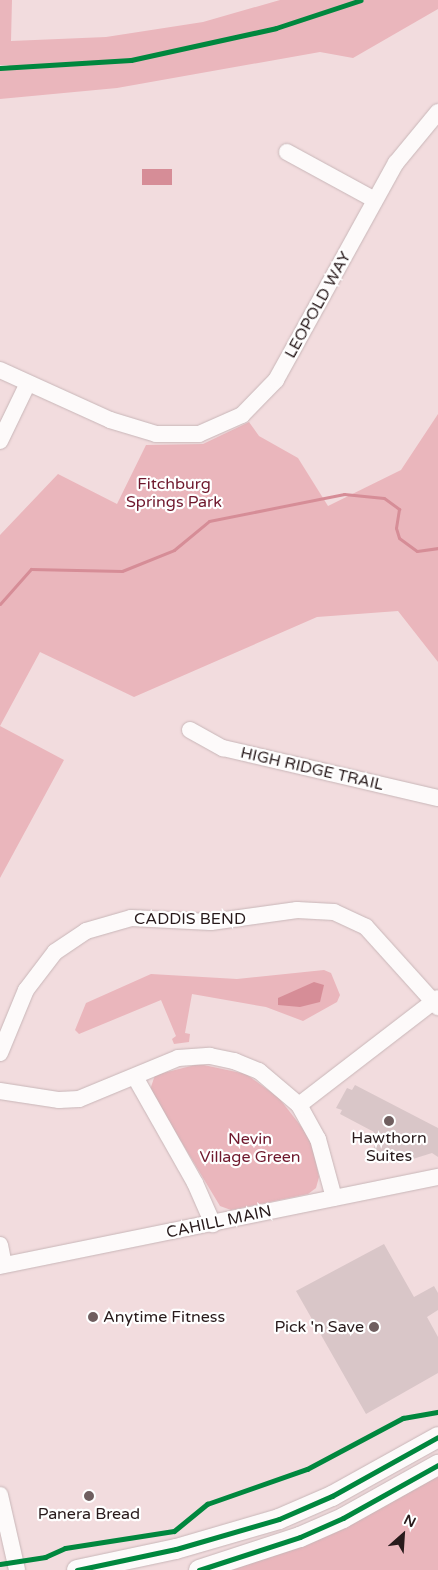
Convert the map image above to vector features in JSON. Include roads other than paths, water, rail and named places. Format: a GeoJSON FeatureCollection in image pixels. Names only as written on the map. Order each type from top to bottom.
{"type":"FeatureCollection","features":[{"type":"Feature","properties":{"kind":"main road"},"geometry":{"type":"LineString","coordinates":[[76,1570],[176,1549],[279,1519],[332,1496],[438,1437]]}},
{"type":"Feature","properties":{"kind":"main road"},"geometry":{"type":"LineString","coordinates":[[199,1570],[300,1537],[343,1518],[438,1465]]}},
{"type":"Feature","properties":{"kind":"street","name":"LEOPOLD WAY"},"geometry":{"type":"LineString","coordinates":[[0,370],[125,426],[166,436],[182,437],[220,428],[266,395],[290,358],[404,150],[438,112]]}},
{"type":"Feature","properties":{"kind":"street"},"geometry":{"type":"LineString","coordinates":[[287,152],[375,200]]}},
{"type":"Feature","properties":{"kind":"street"},"geometry":{"type":"LineString","coordinates":[[0,442],[28,383]]}},
{"type":"Feature","properties":{"kind":"street","name":"HIGH RIDGE TRAIL"},"geometry":{"type":"LineString","coordinates":[[190,730],[223,748],[438,798]]}},
{"type":"Feature","properties":{"kind":"street","name":"CADDIS BEND"},"geometry":{"type":"LineString","coordinates":[[0,1053],[30,984],[55,952],[86,931],[131,918],[211,922],[297,910],[334,912],[366,927],[436,1002]]}},
{"type":"Feature","properties":{"kind":"street"},"geometry":{"type":"LineString","coordinates":[[299,1105],[436,1002]]}},
{"type":"Feature","properties":{"kind":"street"},"geometry":{"type":"LineString","coordinates":[[0,1090],[59,1100],[79,1099],[178,1058],[222,1058],[259,1071],[299,1105],[318,1139],[334,1198]]}},
{"type":"Feature","properties":{"kind":"street"},"geometry":{"type":"LineString","coordinates":[[135,1077],[195,1182],[213,1224]]}},
{"type":"Feature","properties":{"kind":"street","name":"CAHILL MAIN"},"geometry":{"type":"LineString","coordinates":[[2,1266],[438,1177]]}},
{"type":"Feature","properties":{"kind":"street"},"geometry":{"type":"LineString","coordinates":[[0,1245],[2,1266]]}},
{"type":"Feature","properties":{"kind":"street"},"geometry":{"type":"LineString","coordinates":[[0,1495],[3,1520],[17,1570]]}},
{"type":"Feature","properties":{"kind":"street"},"geometry":{"type":"LineString","coordinates":[[0,1539],[3,1520]]}},
{"type":"Feature","properties":{"kind":"waterway"},"geometry":{"type":"LineString","coordinates":[[0,604],[31,569],[122,571],[174,550],[209,521],[344,494],[384,498],[399,509],[396,528],[399,538],[417,551],[438,548]]}},
{"type":"Feature","properties":{"kind":"place","name":"Hawthorn Suites"},"geometry":{"type":"Point","coordinates":[389,1121]}},
{"type":"Feature","properties":{"kind":"place","name":"Anytime Fitness"},"geometry":{"type":"Point","coordinates":[93,1317]}},
{"type":"Feature","properties":{"kind":"place","name":"Pick 'n Save"},"geometry":{"type":"Point","coordinates":[374,1327]}},
{"type":"Feature","properties":{"kind":"place","name":"Panera Bread"},"geometry":{"type":"Point","coordinates":[89,1496]}},
{"type":"Feature","properties":{"kind":"park label","name":"Fitchburg Springs Park"},"geometry":{"type":"Point","coordinates":[174,493]}},
{"type":"Feature","properties":{"kind":"park label","name":"Nevin Village Green"},"geometry":{"type":"Point","coordinates":[250,1148]}}]}
